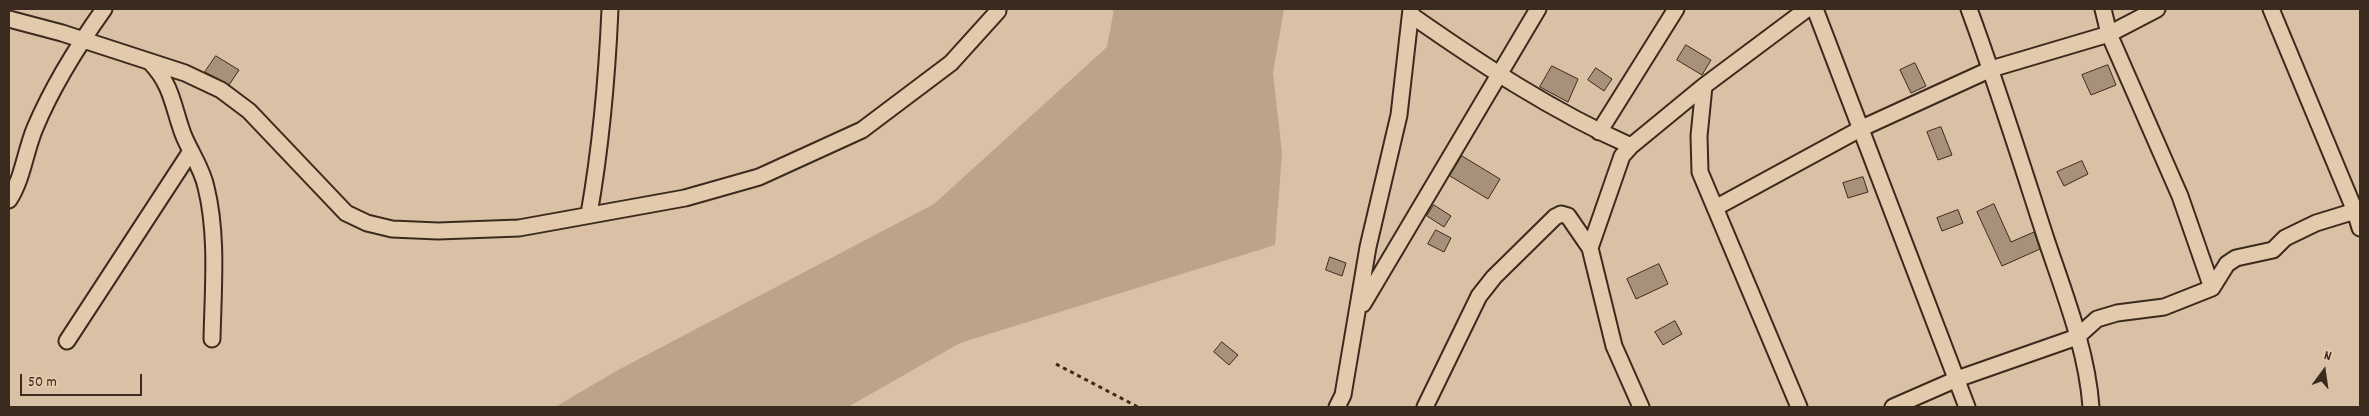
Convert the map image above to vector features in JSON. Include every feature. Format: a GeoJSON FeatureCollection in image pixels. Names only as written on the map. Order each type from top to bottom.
{"type":"FeatureCollection","features":[{"type":"Feature","properties":{"kind":"street"},"geometry":{"type":"LineString","coordinates":[[9,200],[24,168],[34,131],[51,91],[82,40],[104,9]]}},
{"type":"Feature","properties":{"kind":"street"},"geometry":{"type":"LineString","coordinates":[[589,214],[599,158],[607,79],[610,9]]}},
{"type":"Feature","properties":{"kind":"street"},"geometry":{"type":"LineString","coordinates":[[1358,312],[1538,9]]}},
{"type":"Feature","properties":{"kind":"street"},"geometry":{"type":"LineString","coordinates":[[1599,132],[1676,9]]}},
{"type":"Feature","properties":{"kind":"street"},"geometry":{"type":"LineString","coordinates":[[1590,248],[1622,156],[1631,146],[1704,86],[1807,9]]}},
{"type":"Feature","properties":{"kind":"street"},"geometry":{"type":"LineString","coordinates":[[1816,9],[1967,407]]}},
{"type":"Feature","properties":{"kind":"street"},"geometry":{"type":"LineString","coordinates":[[1969,9],[1991,68],[2077,337],[2089,389],[2091,407]]}},
{"type":"Feature","properties":{"kind":"street"},"geometry":{"type":"LineString","coordinates":[[2103,9],[2109,34],[2180,196],[2212,288]]}},
{"type":"Feature","properties":{"kind":"street"},"geometry":{"type":"LineString","coordinates":[[1715,208],[1862,128],[1991,68],[2109,34],[2157,9]]}},
{"type":"Feature","properties":{"kind":"street"},"geometry":{"type":"LineString","coordinates":[[2271,9],[2355,211],[2360,228]]}},
{"type":"Feature","properties":{"kind":"street"},"geometry":{"type":"LineString","coordinates":[[9,19],[185,73],[221,90],[249,111],[346,213],[367,223],[392,228],[438,231],[510,228],[685,198],[759,177],[862,130],[951,63],[998,11]]}},
{"type":"Feature","properties":{"kind":"street"},"geometry":{"type":"LineString","coordinates":[[1337,407],[1342,395],[1368,247],[1399,115],[1411,12],[1498,75],[1599,132],[1631,146]]}},
{"type":"Feature","properties":{"kind":"street"},"geometry":{"type":"LineString","coordinates":[[150,62],[163,76],[170,90],[184,136],[206,186],[211,220],[214,264],[212,339]]}},
{"type":"Feature","properties":{"kind":"street"},"geometry":{"type":"LineString","coordinates":[[1704,86],[1699,136],[1700,172],[1799,407]]}},
{"type":"Feature","properties":{"kind":"street"},"geometry":{"type":"LineString","coordinates":[[67,341],[191,151]]}},
{"type":"Feature","properties":{"kind":"street"},"geometry":{"type":"LineString","coordinates":[[1893,407],[1956,379],[2077,337],[2097,319],[2117,313],[2164,307],[2212,288],[2227,264],[2236,258],[2273,250],[2285,238],[2316,222],[2355,211]]}},
{"type":"Feature","properties":{"kind":"street"},"geometry":{"type":"LineString","coordinates":[[1425,407],[1479,296],[1494,276],[1560,214],[1568,216],[1590,248],[1614,346],[1641,407]]}},
{"type":"Feature","properties":{"kind":"path"},"geometry":{"type":"LineString","coordinates":[[1056,364],[1138,407]]}},
{"type":"Feature","properties":{"kind":"shaded area"},"geometry":{"type":"Polygon","coordinates":[[[1114,9],[1284,9],[1273,73],[1282,153],[1275,245],[960,343],[848,407],[555,407],[618,370],[934,204],[1107,47],[1114,9]]]}},
{"type":"Feature","properties":{"kind":"building"},"geometry":{"type":"Polygon","coordinates":[[[1686,45],[1711,60],[1702,75],[1677,60],[1686,45]]]}},
{"type":"Feature","properties":{"kind":"building"},"geometry":{"type":"Polygon","coordinates":[[[216,56],[239,70],[229,85],[205,72],[216,56]]]}},
{"type":"Feature","properties":{"kind":"building"},"geometry":{"type":"Polygon","coordinates":[[[1915,63],[1926,86],[1911,93],[1900,70],[1915,63]]]}},
{"type":"Feature","properties":{"kind":"building"},"geometry":{"type":"Polygon","coordinates":[[[2108,65],[2116,85],[2091,95],[2082,75],[2108,65]]]}},
{"type":"Feature","properties":{"kind":"building"},"geometry":{"type":"Polygon","coordinates":[[[1552,66],[1578,79],[1568,102],[1540,87],[1552,66]]]}},
{"type":"Feature","properties":{"kind":"building"},"geometry":{"type":"Polygon","coordinates":[[[1596,68],[1612,79],[1604,91],[1588,80],[1596,68]]]}},
{"type":"Feature","properties":{"kind":"building"},"geometry":{"type":"Polygon","coordinates":[[[1941,127],[1952,155],[1938,160],[1927,132],[1941,127]]]}},
{"type":"Feature","properties":{"kind":"building"},"geometry":{"type":"Polygon","coordinates":[[[1462,156],[1500,179],[1488,199],[1450,176],[1462,156]]]}},
{"type":"Feature","properties":{"kind":"building"},"geometry":{"type":"Polygon","coordinates":[[[2082,161],[2088,174],[2064,186],[2057,172],[2082,161]]]}},
{"type":"Feature","properties":{"kind":"building"},"geometry":{"type":"Polygon","coordinates":[[[1863,177],[1868,192],[1848,198],[1843,183],[1863,177]]]}},
{"type":"Feature","properties":{"kind":"building"},"geometry":{"type":"Polygon","coordinates":[[[1994,204],[2011,242],[2034,232],[2040,249],[2002,266],[1977,212],[1994,204]]]}},
{"type":"Feature","properties":{"kind":"building"},"geometry":{"type":"Polygon","coordinates":[[[1434,205],[1451,216],[1444,227],[1427,216],[1434,205]]]}},
{"type":"Feature","properties":{"kind":"building"},"geometry":{"type":"Polygon","coordinates":[[[1958,210],[1963,223],[1942,231],[1937,218],[1958,210]]]}},
{"type":"Feature","properties":{"kind":"building"},"geometry":{"type":"Polygon","coordinates":[[[1436,230],[1451,238],[1444,252],[1428,244],[1436,230]]]}},
{"type":"Feature","properties":{"kind":"building"},"geometry":{"type":"Polygon","coordinates":[[[1330,257],[1346,263],[1342,276],[1326,270],[1330,257]]]}},
{"type":"Feature","properties":{"kind":"building"},"geometry":{"type":"Polygon","coordinates":[[[1659,264],[1668,284],[1636,299],[1627,279],[1659,264]]]}},
{"type":"Feature","properties":{"kind":"building"},"geometry":{"type":"Polygon","coordinates":[[[1675,321],[1682,334],[1663,345],[1655,332],[1675,321]]]}},
{"type":"Feature","properties":{"kind":"building"},"geometry":{"type":"Polygon","coordinates":[[[1222,342],[1238,355],[1229,365],[1214,352],[1222,342]]]}}]}
